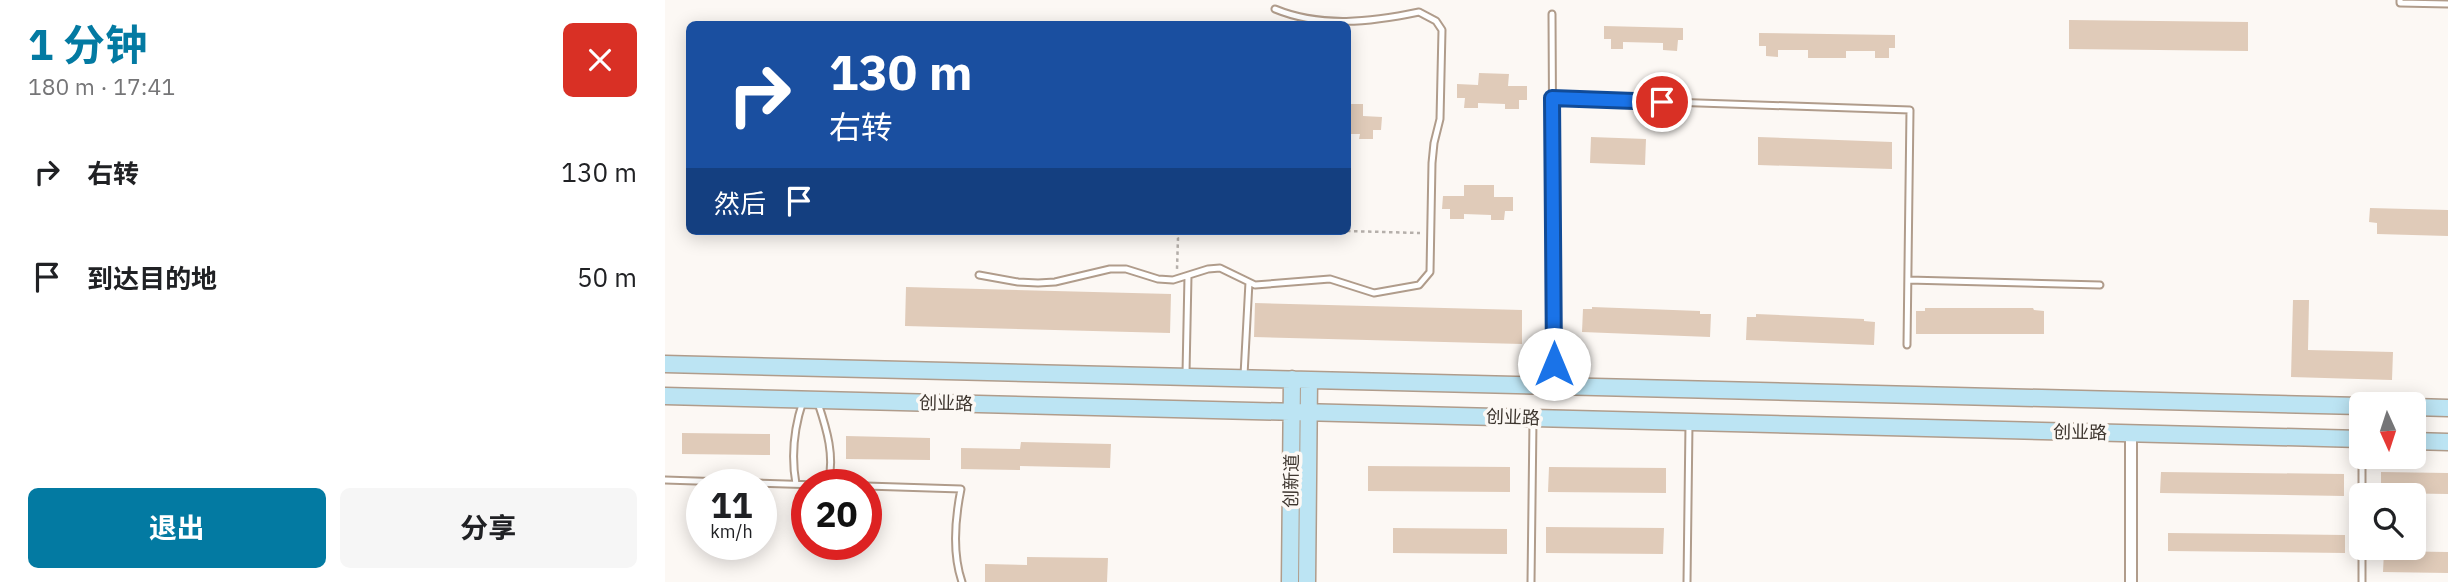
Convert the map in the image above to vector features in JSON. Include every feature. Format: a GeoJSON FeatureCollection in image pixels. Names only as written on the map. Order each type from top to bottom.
{"type":"FeatureCollection","features":[{"type":"Feature","properties":{"kind":"main road","name":"创业路"},"geometry":{"type":"LineString","coordinates":[[665,364],[2349,406]]}},
{"type":"Feature","properties":{"kind":"main road","name":"创新道"},"geometry":{"type":"LineString","coordinates":[[1290,582],[1292,379]]}},
{"type":"Feature","properties":{"kind":"main road","name":"创新道"},"geometry":{"type":"LineString","coordinates":[[1307,582],[1309,380]]}},
{"type":"Feature","properties":{"kind":"main road","name":"创业路"},"geometry":{"type":"LineString","coordinates":[[665,396],[2349,439]]}},
{"type":"Feature","properties":{"kind":"main road"},"geometry":{"type":"LineString","coordinates":[[2426,407],[2448,408]]}},
{"type":"Feature","properties":{"kind":"main road"},"geometry":{"type":"LineString","coordinates":[[2426,441],[2448,442]]}},
{"type":"Feature","properties":{"kind":"street"},"geometry":{"type":"LineString","coordinates":[[2131,433],[2131,582]]}},
{"type":"Feature","properties":{"kind":"lane"},"geometry":{"type":"LineString","coordinates":[[2400,0],[2400,3],[2448,4]]}},
{"type":"Feature","properties":{"kind":"lane"},"geometry":{"type":"LineString","coordinates":[[1275,9],[1293,16],[1336,21]]}},
{"type":"Feature","properties":{"kind":"lane"},"geometry":{"type":"LineString","coordinates":[[979,275],[1018,282],[1047,282],[1101,270],[1126,269],[1158,279],[1177,280],[1208,269],[1220,268],[1255,285],[1330,278],[1374,292],[1419,285],[1430,272],[1432,163],[1440,119],[1442,30],[1436,21],[1419,12],[1351,22]]}},
{"type":"Feature","properties":{"kind":"lane"},"geometry":{"type":"LineString","coordinates":[[1552,14],[1554,386]]}},
{"type":"Feature","properties":{"kind":"lane"},"geometry":{"type":"LineString","coordinates":[[1552,98],[1910,110],[1907,345]]}},
{"type":"Feature","properties":{"kind":"lane"},"geometry":{"type":"LineString","coordinates":[[1186,377],[1188,276]]}},
{"type":"Feature","properties":{"kind":"lane"},"geometry":{"type":"LineString","coordinates":[[1908,280],[2100,285]]}},
{"type":"Feature","properties":{"kind":"lane"},"geometry":{"type":"LineString","coordinates":[[1244,378],[1249,282]]}},
{"type":"Feature","properties":{"kind":"lane"},"geometry":{"type":"LineString","coordinates":[[795,469],[793,447],[798,415],[810,399]]}},
{"type":"Feature","properties":{"kind":"lane"},"geometry":{"type":"LineString","coordinates":[[810,399],[830,446],[830,469]]}},
{"type":"Feature","properties":{"kind":"lane"},"geometry":{"type":"LineString","coordinates":[[1531,582],[1533,418]]}},
{"type":"Feature","properties":{"kind":"lane"},"geometry":{"type":"LineString","coordinates":[[1687,582],[1689,422]]}},
{"type":"Feature","properties":{"kind":"lane"},"geometry":{"type":"LineString","coordinates":[[665,480],[791,484]]}},
{"type":"Feature","properties":{"kind":"lane"},"geometry":{"type":"LineString","coordinates":[[882,487],[961,489],[956,511],[956,531],[962,582]]}},
{"type":"Feature","properties":{"kind":"lane"},"geometry":{"type":"LineString","coordinates":[[2362,560],[2362,582]]}},
{"type":"Feature","properties":{"kind":"path"},"geometry":{"type":"LineString","coordinates":[[1351,231],[1431,233]]}},
{"type":"Feature","properties":{"kind":"path"},"geometry":{"type":"LineString","coordinates":[[1177,235],[1177,280]]}},
{"type":"Feature","properties":{"kind":"building"},"geometry":{"type":"Polygon","coordinates":[[[2069,20],[2248,22],[2248,51],[2069,49],[2069,20]]]}},
{"type":"Feature","properties":{"kind":"building"},"geometry":{"type":"Polygon","coordinates":[[[1604,26],[1683,28],[1683,40],[1678,40],[1677,51],[1663,50],[1663,43],[1623,42],[1623,49],[1611,49],[1611,39],[1604,39],[1604,26]]]}},
{"type":"Feature","properties":{"kind":"building"},"geometry":{"type":"Polygon","coordinates":[[[1759,33],[1895,35],[1895,48],[1889,48],[1889,58],[1875,58],[1875,51],[1846,51],[1846,58],[1808,58],[1808,50],[1778,50],[1778,57],[1766,56],[1766,46],[1759,46],[1759,33]]]}},
{"type":"Feature","properties":{"kind":"building"},"geometry":{"type":"Polygon","coordinates":[[[1479,73],[1509,74],[1508,86],[1527,86],[1527,100],[1519,100],[1519,109],[1505,109],[1505,104],[1478,103],[1478,108],[1464,108],[1465,98],[1457,98],[1457,84],[1478,85],[1479,73]]]}},
{"type":"Feature","properties":{"kind":"building"},"geometry":{"type":"Polygon","coordinates":[[[1351,104],[1363,104],[1363,116],[1382,117],[1381,130],[1373,130],[1373,139],[1359,139],[1360,134],[1351,134],[1351,104]]]}},
{"type":"Feature","properties":{"kind":"building"},"geometry":{"type":"Polygon","coordinates":[[[1591,137],[1646,139],[1645,165],[1590,163],[1591,137]]]}},
{"type":"Feature","properties":{"kind":"building"},"geometry":{"type":"Polygon","coordinates":[[[1758,137],[1892,142],[1892,169],[1758,165],[1758,137]]]}},
{"type":"Feature","properties":{"kind":"building"},"geometry":{"type":"Polygon","coordinates":[[[1464,185],[1494,185],[1494,197],[1513,197],[1513,211],[1505,211],[1504,220],[1491,220],[1491,215],[1464,214],[1464,219],[1450,219],[1450,209],[1442,209],[1443,196],[1464,196],[1464,185]]]}},
{"type":"Feature","properties":{"kind":"building"},"geometry":{"type":"Polygon","coordinates":[[[2370,208],[2448,210],[2448,236],[2377,234],[2377,223],[2369,222],[2370,208]]]}},
{"type":"Feature","properties":{"kind":"building"},"geometry":{"type":"Polygon","coordinates":[[[906,287],[1171,294],[1170,333],[905,326],[906,287]]]}},
{"type":"Feature","properties":{"kind":"building"},"geometry":{"type":"Polygon","coordinates":[[[2293,300],[2309,300],[2308,350],[2393,352],[2392,380],[2291,377],[2293,300]]]}},
{"type":"Feature","properties":{"kind":"building"},"geometry":{"type":"Polygon","coordinates":[[[1255,303],[1522,310],[1522,344],[1254,337],[1255,303]]]}},
{"type":"Feature","properties":{"kind":"building"},"geometry":{"type":"Polygon","coordinates":[[[1592,307],[1700,311],[1700,314],[1711,314],[1710,337],[1582,332],[1583,309],[1592,307]]]}},
{"type":"Feature","properties":{"kind":"building"},"geometry":{"type":"Polygon","coordinates":[[[1925,308],[2033,308],[2044,311],[2044,334],[1916,334],[1916,311],[1925,311],[1925,308]]]}},
{"type":"Feature","properties":{"kind":"building"},"geometry":{"type":"Polygon","coordinates":[[[1756,314],[1864,319],[1875,322],[1874,345],[1746,340],[1747,317],[1756,317],[1756,314]]]}},
{"type":"Feature","properties":{"kind":"building"},"geometry":{"type":"Polygon","coordinates":[[[682,433],[770,434],[770,455],[682,454],[682,433]]]}},
{"type":"Feature","properties":{"kind":"building"},"geometry":{"type":"Polygon","coordinates":[[[846,436],[930,438],[930,460],[846,459],[846,436]]]}},
{"type":"Feature","properties":{"kind":"building"},"geometry":{"type":"Polygon","coordinates":[[[1021,442],[1111,444],[1110,468],[1020,466],[1020,470],[961,469],[961,448],[1020,449],[1021,442]]]}},
{"type":"Feature","properties":{"kind":"building"},"geometry":{"type":"Polygon","coordinates":[[[1368,466],[1510,467],[1510,492],[1368,491],[1368,466]]]}},
{"type":"Feature","properties":{"kind":"building"},"geometry":{"type":"Polygon","coordinates":[[[1549,467],[1666,468],[1666,493],[1548,492],[1549,467]]]}},
{"type":"Feature","properties":{"kind":"building"},"geometry":{"type":"Polygon","coordinates":[[[2161,472],[2344,474],[2344,496],[2160,493],[2161,472]]]}},
{"type":"Feature","properties":{"kind":"building"},"geometry":{"type":"Polygon","coordinates":[[[2381,472],[2448,473],[2448,494],[2426,494],[2426,483],[2381,483],[2381,472]]]}},
{"type":"Feature","properties":{"kind":"building"},"geometry":{"type":"Polygon","coordinates":[[[1546,527],[1664,528],[1663,554],[1546,553],[1546,527]]]}},
{"type":"Feature","properties":{"kind":"building"},"geometry":{"type":"Polygon","coordinates":[[[1393,528],[1507,529],[1507,554],[1393,553],[1393,528]]]}},
{"type":"Feature","properties":{"kind":"building"},"geometry":{"type":"Polygon","coordinates":[[[2168,533],[2345,535],[2345,553],[2168,551],[2168,533]]]}},
{"type":"Feature","properties":{"kind":"building"},"geometry":{"type":"Polygon","coordinates":[[[2426,552],[2448,552],[2448,573],[2383,572],[2384,560],[2426,560],[2426,552]]]}},
{"type":"Feature","properties":{"kind":"building"},"geometry":{"type":"Polygon","coordinates":[[[1027,557],[1108,558],[1107,582],[985,582],[985,564],[1027,565],[1027,557]]]}},
{"type":"Feature","properties":{"kind":"route"},"geometry":{"type":"LineString","coordinates":[[1554,364],[1552,98],[1662,102]]}}]}
